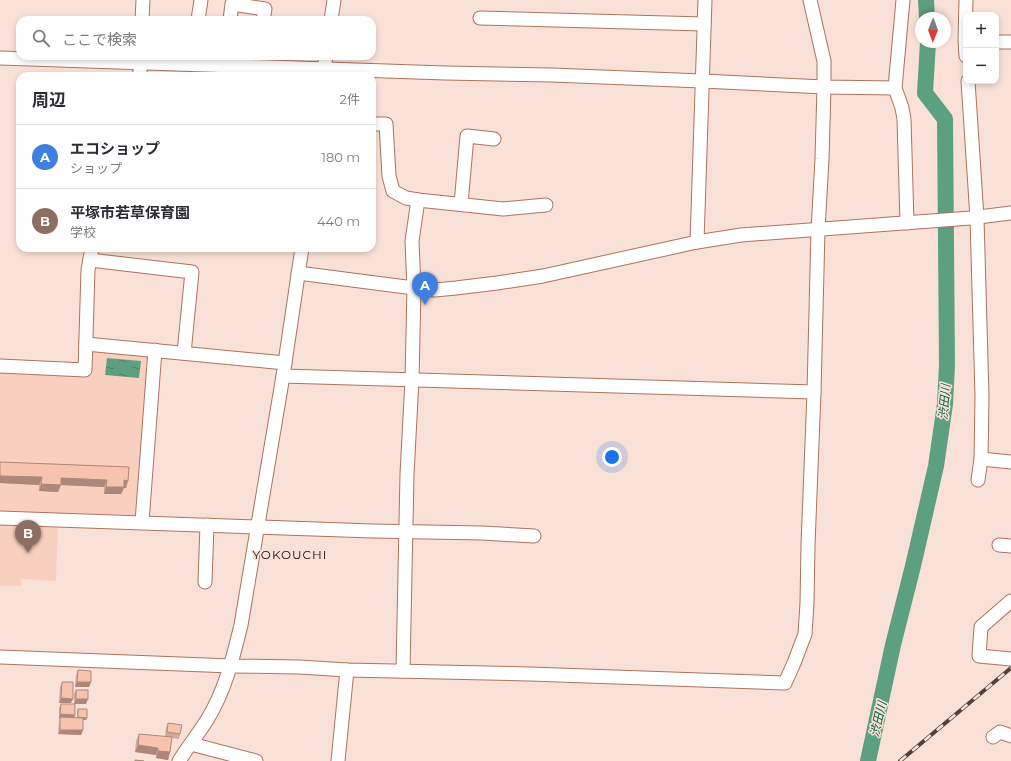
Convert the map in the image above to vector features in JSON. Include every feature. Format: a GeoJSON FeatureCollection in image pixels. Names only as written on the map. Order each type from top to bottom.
{"type":"FeatureCollection","features":[{"type":"Feature","properties":{"kind":"street"},"geometry":{"type":"LineString","coordinates":[[142,16],[143,0]]}},
{"type":"Feature","properties":{"kind":"street"},"geometry":{"type":"LineString","coordinates":[[198,16],[200,0]]}},
{"type":"Feature","properties":{"kind":"street"},"geometry":{"type":"LineString","coordinates":[[332,16],[334,0]]}},
{"type":"Feature","properties":{"kind":"street"},"geometry":{"type":"LineString","coordinates":[[697,242],[705,0]]}},
{"type":"Feature","properties":{"kind":"street"},"geometry":{"type":"LineString","coordinates":[[0,657],[231,666],[299,667],[347,670],[785,683],[805,634],[807,603],[818,230],[824,87],[824,61],[810,0]]}},
{"type":"Feature","properties":{"kind":"street"},"geometry":{"type":"LineString","coordinates":[[903,0],[895,88],[904,119],[909,222]]}},
{"type":"Feature","properties":{"kind":"street"},"geometry":{"type":"LineString","coordinates":[[966,0],[966,12]]}},
{"type":"Feature","properties":{"kind":"street"},"geometry":{"type":"LineString","coordinates":[[230,16],[232,4],[265,9],[264,16]]}},
{"type":"Feature","properties":{"kind":"street"},"geometry":{"type":"LineString","coordinates":[[480,18],[704,24]]}},
{"type":"Feature","properties":{"kind":"street"},"geometry":{"type":"LineString","coordinates":[[999,42],[1011,42]]}},
{"type":"Feature","properties":{"kind":"street"},"geometry":{"type":"LineString","coordinates":[[0,58],[16,58]]}},
{"type":"Feature","properties":{"kind":"street"},"geometry":{"type":"LineString","coordinates":[[140,60],[140,72]]}},
{"type":"Feature","properties":{"kind":"street"},"geometry":{"type":"LineString","coordinates":[[192,60],[258,61],[324,67],[702,80],[824,87],[895,88]]}},
{"type":"Feature","properties":{"kind":"street"},"geometry":{"type":"LineString","coordinates":[[968,84],[982,396],[981,459],[978,480]]}},
{"type":"Feature","properties":{"kind":"street"},"geometry":{"type":"LineString","coordinates":[[376,124],[386,124],[389,176],[393,191],[406,198],[503,208],[546,205]]}},
{"type":"Feature","properties":{"kind":"street"},"geometry":{"type":"LineString","coordinates":[[461,204],[467,136],[494,139]]}},
{"type":"Feature","properties":{"kind":"street"},"geometry":{"type":"LineString","coordinates":[[403,671],[407,474],[412,380],[414,288],[412,241],[418,200]]}},
{"type":"Feature","properties":{"kind":"street"},"geometry":{"type":"LineString","coordinates":[[298,273],[435,290],[543,276],[697,242],[741,235],[974,218],[1011,213]]}},
{"type":"Feature","properties":{"kind":"street"},"geometry":{"type":"LineString","coordinates":[[179,761],[207,720],[220,695],[231,666],[241,625],[284,370],[301,252]]}},
{"type":"Feature","properties":{"kind":"street"},"geometry":{"type":"LineString","coordinates":[[0,366],[86,370],[88,270],[91,254],[192,272],[184,353]]}},
{"type":"Feature","properties":{"kind":"street"},"geometry":{"type":"LineString","coordinates":[[86,344],[184,353],[284,370],[412,380],[814,392]]}},
{"type":"Feature","properties":{"kind":"street"},"geometry":{"type":"LineString","coordinates":[[142,522],[155,350]]}},
{"type":"Feature","properties":{"kind":"street"},"geometry":{"type":"LineString","coordinates":[[981,459],[1011,462]]}},
{"type":"Feature","properties":{"kind":"street"},"geometry":{"type":"LineString","coordinates":[[0,518],[406,532],[482,533],[534,536]]}},
{"type":"Feature","properties":{"kind":"street"},"geometry":{"type":"LineString","coordinates":[[205,582],[207,525]]}},
{"type":"Feature","properties":{"kind":"street"},"geometry":{"type":"LineString","coordinates":[[1011,601],[980,627],[979,656],[1011,659]]}},
{"type":"Feature","properties":{"kind":"street"},"geometry":{"type":"LineString","coordinates":[[338,761],[347,670]]}},
{"type":"Feature","properties":{"kind":"street"},"geometry":{"type":"LineString","coordinates":[[993,737],[1000,732],[1011,736]]}},
{"type":"Feature","properties":{"kind":"street"},"geometry":{"type":"LineString","coordinates":[[191,744],[256,761]]}},
{"type":"Feature","properties":{"kind":"shaded area"},"geometry":{"type":"Polygon","coordinates":[[[87,348],[150,355],[138,512],[135,515],[0,511],[0,368],[78,371],[87,348]]]}},
{"type":"Feature","properties":{"kind":"shaded area"},"geometry":{"type":"Polygon","coordinates":[[[0,524],[58,526],[56,581],[21,579],[21,586],[0,586],[0,524]]]}},
{"type":"Feature","properties":{"kind":"water"},"geometry":{"type":"Polygon","coordinates":[[[107,358],[141,361],[139,378],[105,375],[107,358]]]}},
{"type":"Feature","properties":{"kind":"building"},"geometry":{"type":"Polygon","coordinates":[[[0,462],[129,467],[128,481],[124,480],[124,487],[106,487],[107,480],[61,478],[61,485],[41,484],[42,477],[0,476],[0,462]]]}},
{"type":"Feature","properties":{"kind":"building"},"geometry":{"type":"Polygon","coordinates":[[[78,670],[91,671],[91,682],[77,682],[78,670]]]}},
{"type":"Feature","properties":{"kind":"building"},"geometry":{"type":"Polygon","coordinates":[[[62,682],[73,682],[73,699],[61,698],[62,682]]]}},
{"type":"Feature","properties":{"kind":"building"},"geometry":{"type":"Polygon","coordinates":[[[76,690],[88,690],[88,699],[76,699],[76,690]]]}},
{"type":"Feature","properties":{"kind":"building"},"geometry":{"type":"Polygon","coordinates":[[[61,704],[75,704],[75,715],[60,714],[61,704]]]}},
{"type":"Feature","properties":{"kind":"building"},"geometry":{"type":"Polygon","coordinates":[[[78,709],[87,709],[87,718],[78,717],[78,709]]]}},
{"type":"Feature","properties":{"kind":"building"},"geometry":{"type":"Polygon","coordinates":[[[60,717],[83,718],[83,730],[60,730],[60,717]]]}},
{"type":"Feature","properties":{"kind":"building"},"geometry":{"type":"Polygon","coordinates":[[[168,723],[182,725],[180,734],[167,732],[168,723]]]}},
{"type":"Feature","properties":{"kind":"building"},"geometry":{"type":"Polygon","coordinates":[[[139,734],[172,737],[170,752],[158,751],[158,748],[138,745],[139,734]]]}},
{"type":"Feature","properties":{"kind":"waterway","name":"渋田川"},"geometry":{"type":"LineString","coordinates":[[926,0],[927,12]]}},
{"type":"Feature","properties":{"kind":"waterway","name":"渋田川"},"geometry":{"type":"LineString","coordinates":[[868,761],[893,645],[936,466],[945,404],[947,365],[945,119],[925,93],[928,48]]}},
{"type":"Feature","properties":{"kind":"railway"},"geometry":{"type":"LineString","coordinates":[[900,761],[1011,668]]}},
{"type":"Feature","properties":{"kind":"place","name":"エコショップ"},"geometry":{"type":"Point","coordinates":[425,305]}},
{"type":"Feature","properties":{"kind":"place","name":"平塚市若草保育園"},"geometry":{"type":"Point","coordinates":[28,553]}},
{"type":"Feature","properties":{"kind":"district","name":"YOKOUCHI"},"geometry":{"type":"Point","coordinates":[290,554]}}]}
